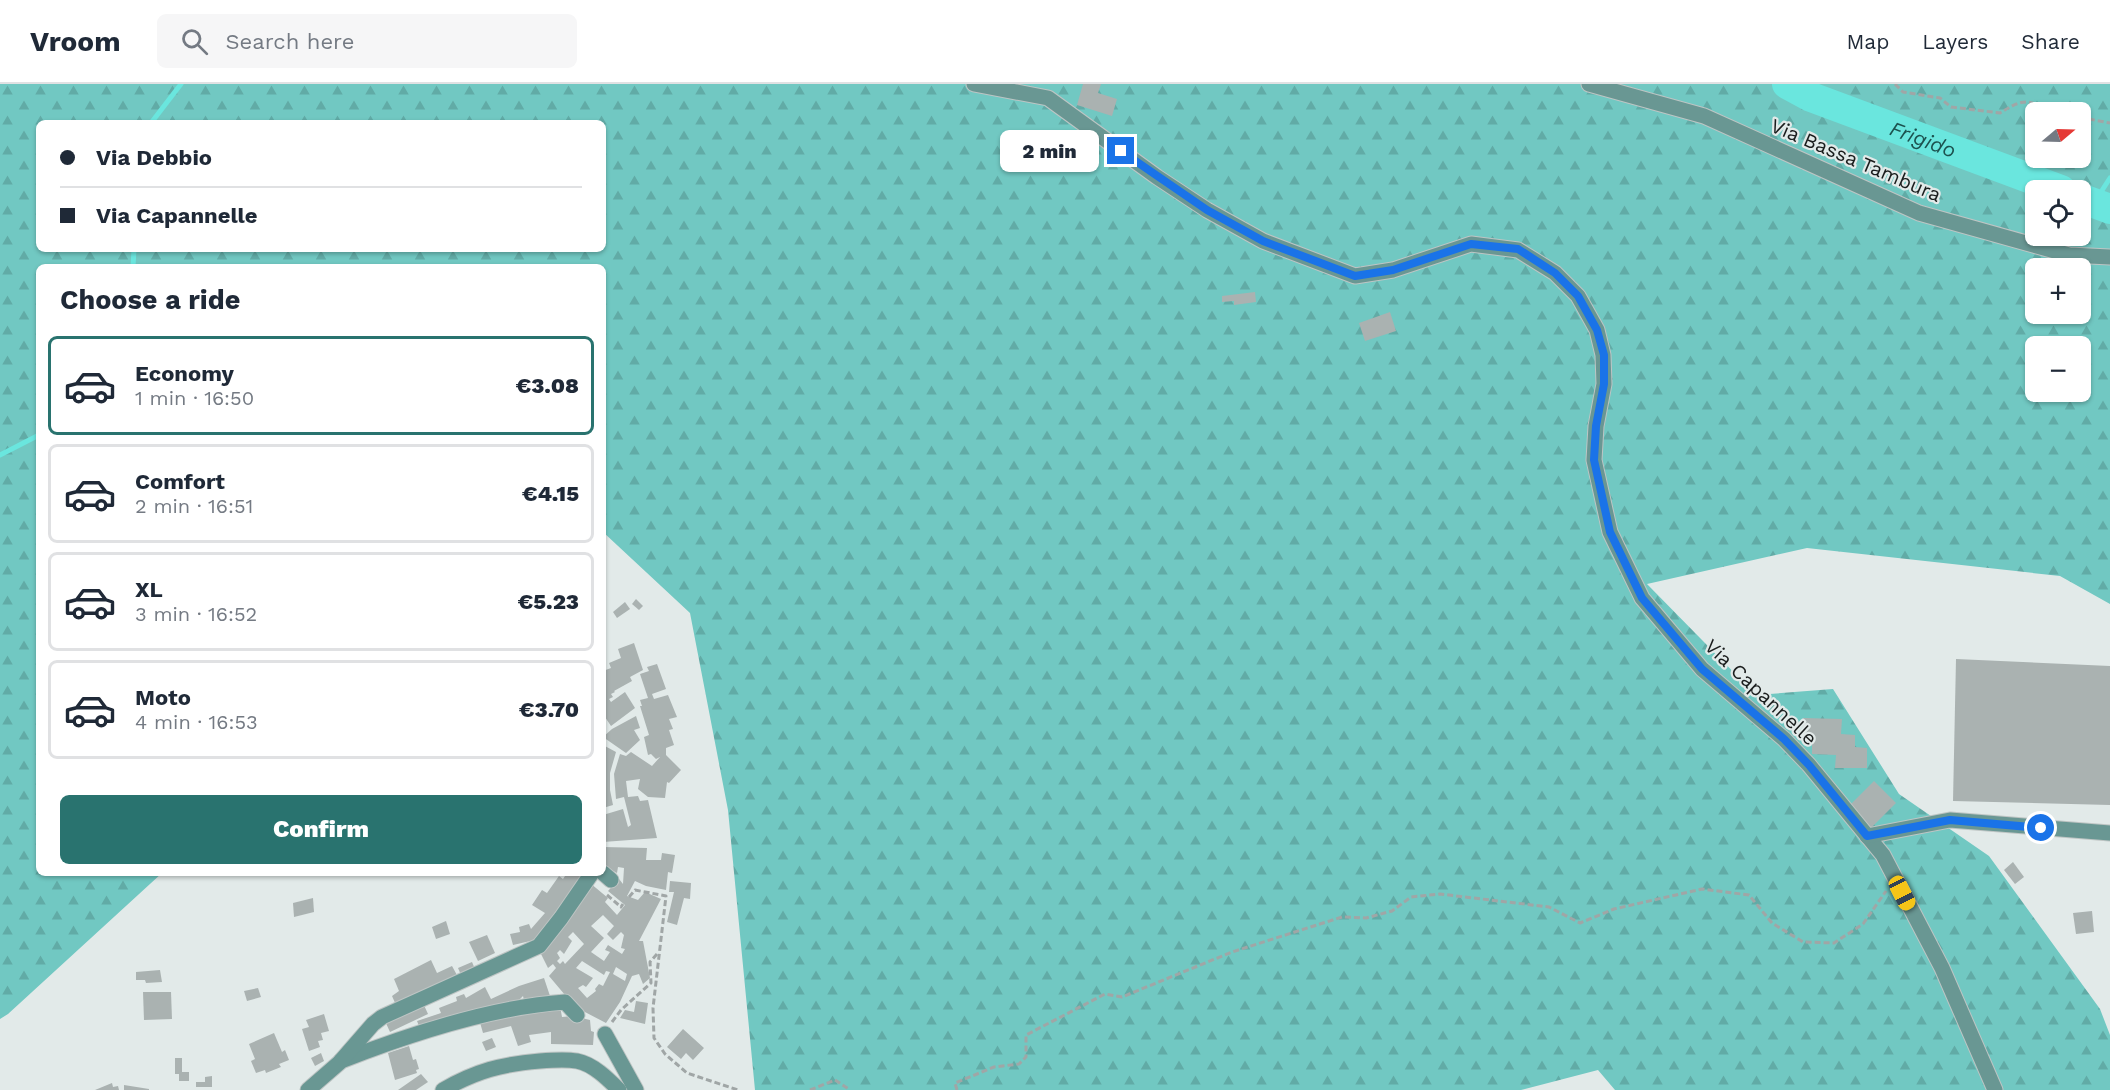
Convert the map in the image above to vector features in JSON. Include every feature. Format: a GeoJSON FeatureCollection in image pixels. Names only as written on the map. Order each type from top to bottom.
{"type":"FeatureCollection","features":[{"type":"Feature","properties":{"kind":"street","name":"Via Capannelle"},"geometry":{"type":"LineString","coordinates":[[974,84],[1048,99],[1207,210],[1263,241],[1355,276],[1393,270],[1471,244],[1518,249],[1555,273],[1578,296],[1597,330],[1604,355],[1604,384],[1596,426],[1594,460],[1610,532],[1642,598],[1702,669],[1784,739],[1883,855],[1941,968],[1995,1090]]}},
{"type":"Feature","properties":{"kind":"street","name":"Via Bassa Tambura"},"geometry":{"type":"LineString","coordinates":[[1590,84],[1704,116],[1919,213],[2069,255],[2110,257]]}},
{"type":"Feature","properties":{"kind":"street"},"geometry":{"type":"LineString","coordinates":[[1867,836],[1950,820],[2110,833]]}},
{"type":"Feature","properties":{"kind":"street"},"geometry":{"type":"LineString","coordinates":[[308,1090],[339,1062],[382,1017],[539,946],[590,876]]}},
{"type":"Feature","properties":{"kind":"street"},"geometry":{"type":"LineString","coordinates":[[339,1062],[394,1040],[504,1010],[565,1002],[577,1016]]}},
{"type":"Feature","properties":{"kind":"street"},"geometry":{"type":"LineString","coordinates":[[606,1034],[636,1090]]}},
{"type":"Feature","properties":{"kind":"street"},"geometry":{"type":"LineString","coordinates":[[443,1090],[466,1077],[496,1066],[552,1060],[579,1061],[606,1077],[618,1090]]}},
{"type":"Feature","properties":{"kind":"path"},"geometry":{"type":"LineString","coordinates":[[1895,84],[1903,92],[1940,98],[1951,107],[2000,113],[2018,101],[2036,102]]}},
{"type":"Feature","properties":{"kind":"path"},"geometry":{"type":"LineString","coordinates":[[2091,119],[2110,123]]}},
{"type":"Feature","properties":{"kind":"path"},"geometry":{"type":"LineString","coordinates":[[957,1090],[955,1083],[974,1075],[994,1067],[1019,1064],[1026,1057],[1026,1035],[1105,994],[1122,997],[1232,952],[1342,917],[1366,918],[1392,911],[1411,897],[1440,894],[1549,907],[1580,923],[1614,909],[1702,889],[1749,895],[1773,923],[1803,942],[1833,943],[1863,924],[1888,888]]}},
{"type":"Feature","properties":{"kind":"path"},"geometry":{"type":"LineString","coordinates":[[629,897],[635,890],[666,896],[653,1008],[654,1038],[665,1054],[687,1073],[738,1090]]}},
{"type":"Feature","properties":{"kind":"path"},"geometry":{"type":"LineString","coordinates":[[606,1034],[621,1010],[651,983],[650,962],[658,953]]}},
{"type":"Feature","properties":{"kind":"path"},"geometry":{"type":"LineString","coordinates":[[810,1090],[835,1080],[850,1090]]}},
{"type":"Feature","properties":{"kind":"green space"},"geometry":{"type":"Polygon","coordinates":[[[0,84],[2110,84],[2110,604],[2060,576],[1807,548],[1647,584],[1756,695],[1833,689],[1899,794],[1989,856],[2100,1009],[2110,1035],[2110,1090],[1615,1090],[1598,1070],[1521,1090],[755,1090],[728,810],[690,613],[606,535],[606,264],[36,264],[36,876],[159,876],[0,1019],[0,84]]]}},
{"type":"Feature","properties":{"kind":"building"},"geometry":{"type":"Polygon","coordinates":[[[1083,84],[1101,84],[1098,93],[1117,99],[1112,116],[1077,105],[1083,84]]]}},
{"type":"Feature","properties":{"kind":"building"},"geometry":{"type":"Polygon","coordinates":[[[1255,292],[1256,302],[1234,305],[1234,301],[1222,302],[1222,296],[1255,292]]]}},
{"type":"Feature","properties":{"kind":"building"},"geometry":{"type":"Polygon","coordinates":[[[1390,312],[1396,331],[1365,341],[1359,323],[1390,312]]]}},
{"type":"Feature","properties":{"kind":"building"},"geometry":{"type":"Polygon","coordinates":[[[636,599],[643,606],[639,610],[632,604],[636,599]]]}},
{"type":"Feature","properties":{"kind":"building"},"geometry":{"type":"Polygon","coordinates":[[[625,602],[630,609],[617,618],[613,612],[625,602]]]}},
{"type":"Feature","properties":{"kind":"building"},"geometry":{"type":"Polygon","coordinates":[[[634,643],[643,670],[630,677],[632,681],[611,694],[613,697],[609,699],[611,702],[625,692],[635,708],[611,726],[606,718],[606,670],[611,668],[609,663],[621,658],[618,649],[634,643]]]}},
{"type":"Feature","properties":{"kind":"building"},"geometry":{"type":"Polygon","coordinates":[[[1956,659],[2110,666],[2110,805],[1953,801],[1956,659]]]}},
{"type":"Feature","properties":{"kind":"building"},"geometry":{"type":"Polygon","coordinates":[[[657,664],[666,689],[652,694],[654,699],[668,695],[677,717],[669,719],[673,729],[669,730],[674,745],[666,748],[666,755],[681,770],[669,783],[667,782],[665,798],[648,797],[638,789],[640,779],[626,781],[628,797],[638,796],[640,801],[648,800],[657,838],[606,842],[606,814],[623,809],[628,827],[631,825],[624,797],[616,799],[614,774],[620,754],[626,756],[631,752],[652,766],[660,757],[656,759],[651,754],[648,755],[644,737],[649,735],[640,700],[648,698],[640,674],[649,671],[647,667],[657,664]]]}},
{"type":"Feature","properties":{"kind":"building"},"geometry":{"type":"Polygon","coordinates":[[[636,716],[640,728],[634,730],[640,740],[626,753],[606,739],[606,734],[636,716]]]}},
{"type":"Feature","properties":{"kind":"building"},"geometry":{"type":"Polygon","coordinates":[[[1803,718],[1842,719],[1841,734],[1855,735],[1855,747],[1867,748],[1867,768],[1835,768],[1836,755],[1812,754],[1812,739],[1802,739],[1803,718]]]}},
{"type":"Feature","properties":{"kind":"building"},"geometry":{"type":"Polygon","coordinates":[[[606,747],[616,752],[610,773],[613,805],[606,807],[606,747]]]}},
{"type":"Feature","properties":{"kind":"building"},"geometry":{"type":"Polygon","coordinates":[[[1874,781],[1896,803],[1870,829],[1848,807],[1874,781]]]}},
{"type":"Feature","properties":{"kind":"building"},"geometry":{"type":"Polygon","coordinates":[[[606,847],[647,848],[646,860],[661,860],[662,853],[675,855],[672,873],[668,872],[666,890],[635,881],[627,896],[638,900],[645,892],[661,899],[639,941],[643,941],[650,978],[643,984],[639,974],[632,976],[620,1002],[606,1023],[583,1011],[581,1014],[549,976],[556,968],[553,964],[548,968],[540,952],[590,883],[608,898],[605,902],[617,915],[625,905],[608,891],[619,879],[623,884],[624,868],[618,867],[617,873],[606,867],[606,847]],[[603,915],[591,926],[604,938],[591,952],[604,961],[610,952],[605,950],[608,945],[622,954],[625,949],[621,948],[624,935],[621,932],[613,940],[607,934],[614,926],[603,915]],[[573,932],[568,937],[572,941],[564,954],[560,950],[557,953],[560,958],[557,961],[560,964],[563,961],[565,964],[584,944],[573,932]],[[582,961],[576,968],[593,978],[586,987],[583,985],[578,988],[587,998],[596,991],[599,984],[603,986],[610,972],[606,971],[604,975],[582,961]],[[616,967],[613,974],[625,981],[627,974],[616,967]]]}},
{"type":"Feature","properties":{"kind":"building"},"geometry":{"type":"Polygon","coordinates":[[[2013,862],[2024,877],[2015,884],[2004,870],[2013,862]]]}},
{"type":"Feature","properties":{"kind":"building"},"geometry":{"type":"Polygon","coordinates":[[[559,876],[563,879],[565,876],[581,876],[539,939],[513,945],[510,934],[520,932],[519,927],[529,924],[531,929],[545,913],[532,905],[542,890],[547,893],[559,876]]]}},
{"type":"Feature","properties":{"kind":"building"},"geometry":{"type":"Polygon","coordinates":[[[670,881],[691,883],[690,899],[684,898],[677,925],[667,922],[674,892],[669,892],[670,881]]]}},
{"type":"Feature","properties":{"kind":"building"},"geometry":{"type":"Polygon","coordinates":[[[313,898],[314,912],[294,917],[293,903],[313,898]]]}},
{"type":"Feature","properties":{"kind":"building"},"geometry":{"type":"Polygon","coordinates":[[[2092,911],[2094,932],[2076,934],[2073,913],[2092,911]]]}},
{"type":"Feature","properties":{"kind":"building"},"geometry":{"type":"Polygon","coordinates":[[[446,921],[450,934],[436,939],[432,927],[446,921]]]}},
{"type":"Feature","properties":{"kind":"building"},"geometry":{"type":"Polygon","coordinates":[[[487,935],[495,953],[478,961],[469,942],[487,935]]]}},
{"type":"Feature","properties":{"kind":"building"},"geometry":{"type":"Polygon","coordinates":[[[431,960],[437,973],[452,966],[458,977],[396,1005],[392,996],[399,991],[394,979],[431,960]]]}},
{"type":"Feature","properties":{"kind":"building"},"geometry":{"type":"Polygon","coordinates":[[[472,962],[475,969],[461,975],[458,968],[472,962]]]}},
{"type":"Feature","properties":{"kind":"building"},"geometry":{"type":"Polygon","coordinates":[[[160,970],[162,982],[146,983],[145,980],[136,980],[136,972],[160,970]]]}},
{"type":"Feature","properties":{"kind":"building"},"geometry":{"type":"Polygon","coordinates":[[[544,978],[551,999],[525,1004],[523,996],[520,999],[522,1005],[492,1010],[491,1006],[421,1031],[417,1021],[441,1013],[439,1008],[457,1001],[456,997],[464,994],[466,998],[485,987],[491,999],[544,978]]]}},
{"type":"Feature","properties":{"kind":"building"},"geometry":{"type":"Polygon","coordinates":[[[258,988],[261,997],[247,1001],[244,991],[258,988]]]}},
{"type":"Feature","properties":{"kind":"building"},"geometry":{"type":"Polygon","coordinates":[[[143,992],[171,992],[172,1019],[144,1020],[143,992]]]}},
{"type":"Feature","properties":{"kind":"building"},"geometry":{"type":"Polygon","coordinates":[[[636,1001],[648,1003],[645,1024],[620,1018],[625,1010],[634,1012],[636,1001]]]}},
{"type":"Feature","properties":{"kind":"building"},"geometry":{"type":"Polygon","coordinates":[[[423,1003],[428,1014],[390,1032],[385,1021],[423,1003]]]}},
{"type":"Feature","properties":{"kind":"building"},"geometry":{"type":"Polygon","coordinates":[[[560,1006],[562,1017],[573,1016],[590,1020],[591,1031],[594,1032],[593,1045],[551,1044],[551,1032],[529,1035],[531,1042],[518,1046],[511,1026],[483,1033],[479,1019],[560,1006]]]}},
{"type":"Feature","properties":{"kind":"building"},"geometry":{"type":"Polygon","coordinates":[[[324,1014],[329,1031],[321,1033],[323,1040],[318,1041],[320,1047],[309,1051],[302,1029],[309,1027],[306,1020],[324,1014]]]}},
{"type":"Feature","properties":{"kind":"building"},"geometry":{"type":"Polygon","coordinates":[[[683,1029],[704,1048],[693,1060],[686,1053],[681,1059],[667,1047],[683,1029]]]}},
{"type":"Feature","properties":{"kind":"building"},"geometry":{"type":"Polygon","coordinates":[[[274,1033],[282,1052],[285,1050],[289,1060],[279,1064],[281,1067],[266,1073],[265,1070],[256,1073],[251,1061],[255,1059],[249,1044],[274,1033]]]}},
{"type":"Feature","properties":{"kind":"building"},"geometry":{"type":"Polygon","coordinates":[[[492,1038],[496,1047],[486,1051],[482,1042],[492,1038]]]}},
{"type":"Feature","properties":{"kind":"building"},"geometry":{"type":"Polygon","coordinates":[[[409,1046],[413,1060],[416,1059],[419,1069],[416,1070],[417,1073],[395,1080],[388,1053],[409,1046]]]}},
{"type":"Feature","properties":{"kind":"building"},"geometry":{"type":"Polygon","coordinates":[[[321,1053],[324,1061],[315,1066],[311,1058],[321,1053]]]}},
{"type":"Feature","properties":{"kind":"building"},"geometry":{"type":"Polygon","coordinates":[[[175,1058],[182,1058],[182,1072],[189,1072],[189,1081],[179,1081],[179,1074],[175,1074],[175,1058]]]}},
{"type":"Feature","properties":{"kind":"building"},"geometry":{"type":"Polygon","coordinates":[[[421,1074],[428,1082],[416,1090],[398,1090],[421,1074]]]}},
{"type":"Feature","properties":{"kind":"building"},"geometry":{"type":"Polygon","coordinates":[[[212,1076],[212,1087],[196,1087],[196,1082],[205,1082],[205,1077],[212,1076]]]}},
{"type":"Feature","properties":{"kind":"building"},"geometry":{"type":"Polygon","coordinates":[[[112,1083],[113,1087],[118,1086],[119,1090],[95,1090],[112,1083]]]}},
{"type":"Feature","properties":{"kind":"building"},"geometry":{"type":"Polygon","coordinates":[[[124,1085],[149,1089],[149,1090],[124,1090],[124,1085]]]}},
{"type":"Feature","properties":{"kind":"waterway"},"geometry":{"type":"LineString","coordinates":[[153,120],[181,84]]}},
{"type":"Feature","properties":{"kind":"waterway","name":"Frigido"},"geometry":{"type":"LineString","coordinates":[[1787,84],[1811,97],[2034,180]]}},
{"type":"Feature","properties":{"kind":"waterway"},"geometry":{"type":"LineString","coordinates":[[2099,204],[2101,192],[2110,178]]}},
{"type":"Feature","properties":{"kind":"waterway","name":"Frigido"},"geometry":{"type":"LineString","coordinates":[[2091,202],[2110,209]]}},
{"type":"Feature","properties":{"kind":"waterway"},"geometry":{"type":"LineString","coordinates":[[133,264],[134,252]]}},
{"type":"Feature","properties":{"kind":"waterway"},"geometry":{"type":"LineString","coordinates":[[0,455],[36,437]]}},
{"type":"Feature","properties":{"kind":"route"},"geometry":{"type":"LineString","coordinates":[[1121,151],[1207,210],[1263,241],[1355,276],[1393,270],[1471,244],[1518,249],[1555,273],[1578,296],[1597,330],[1604,355],[1604,384],[1596,426],[1594,460],[1610,532],[1642,598],[1702,669],[1784,739],[1809,765],[1867,836],[1950,820],[2041,828]]}}]}
